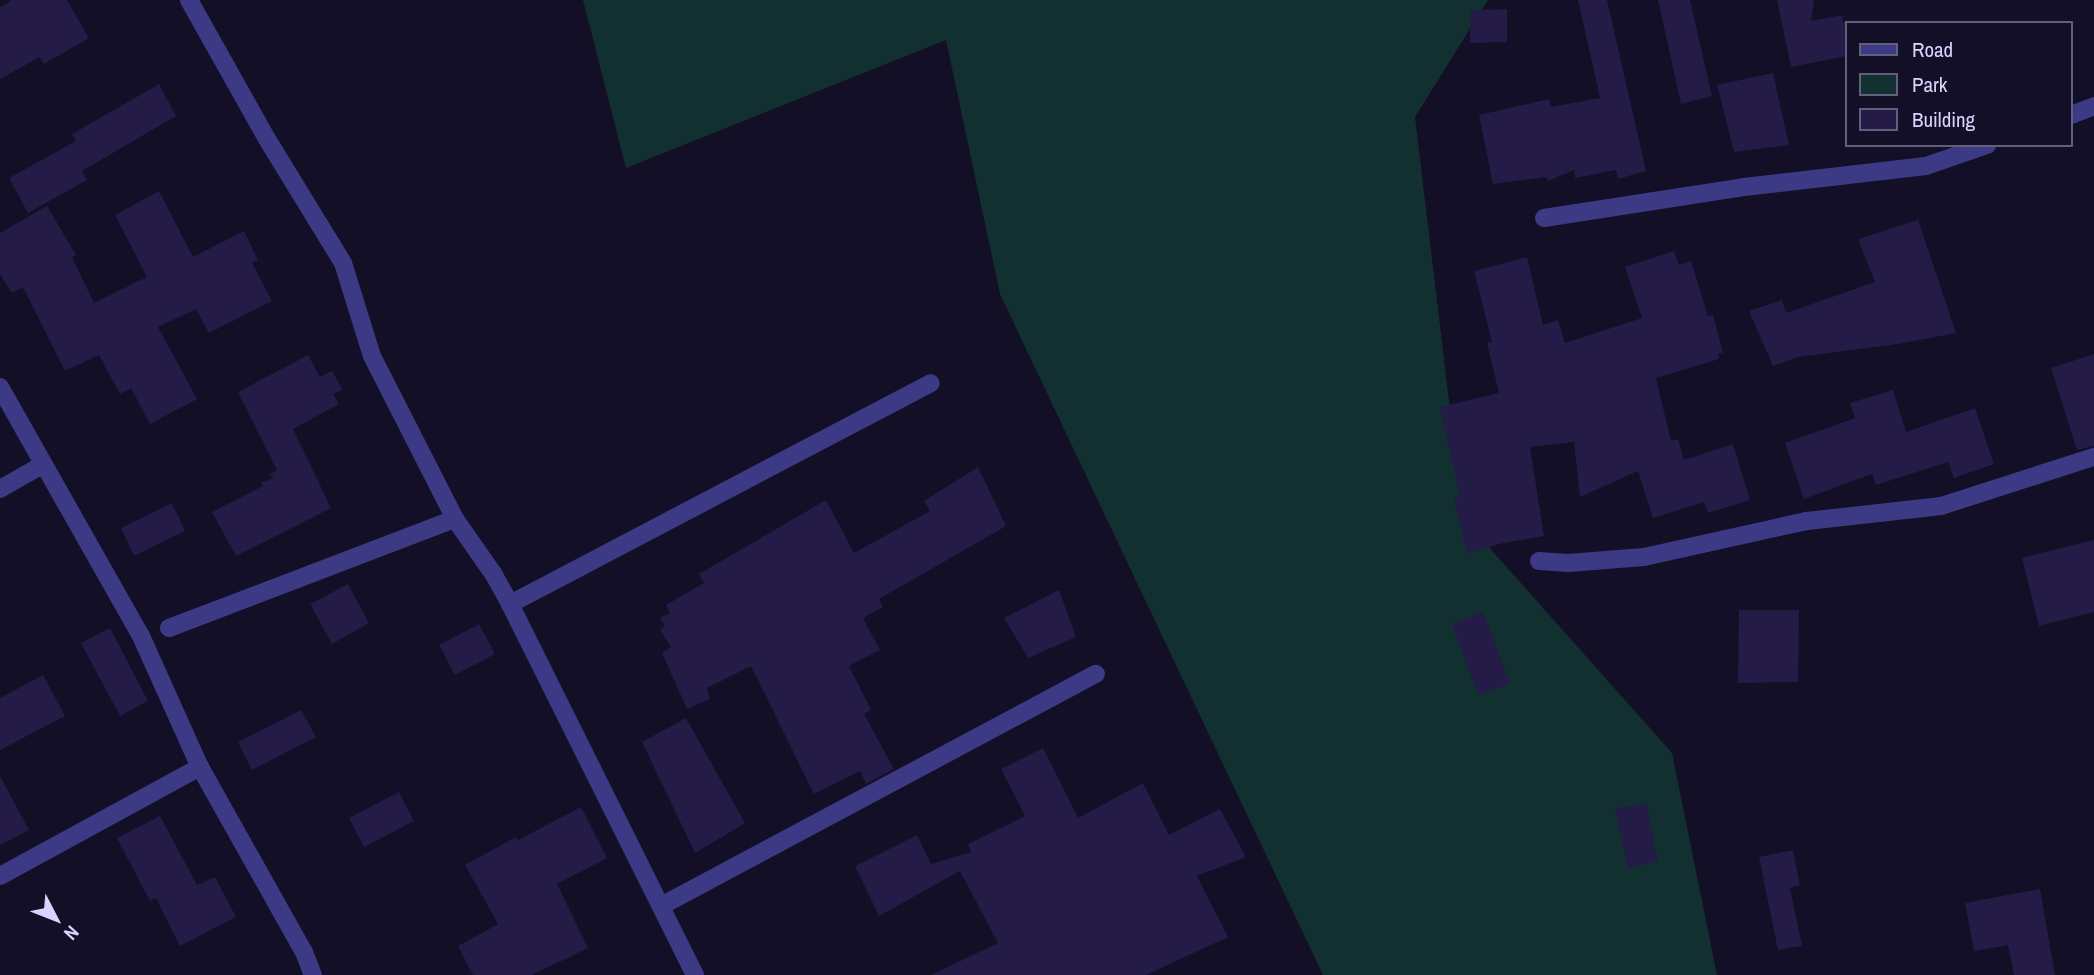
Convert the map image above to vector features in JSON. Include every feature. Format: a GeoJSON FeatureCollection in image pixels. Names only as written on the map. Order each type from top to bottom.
{"type":"FeatureCollection","features":[{"type":"Feature","properties":{"kind":"street"},"geometry":{"type":"LineString","coordinates":[[189,0],[267,139],[343,263],[372,356],[455,519],[494,575],[510,604],[695,975]]}},
{"type":"Feature","properties":{"kind":"street"},"geometry":{"type":"LineString","coordinates":[[2073,114],[2094,106]]}},
{"type":"Feature","properties":{"kind":"street"},"geometry":{"type":"LineString","coordinates":[[1544,218],[1744,187],[1926,166],[1981,147]]}},
{"type":"Feature","properties":{"kind":"street"},"geometry":{"type":"LineString","coordinates":[[510,604],[931,383]]}},
{"type":"Feature","properties":{"kind":"street"},"geometry":{"type":"LineString","coordinates":[[0,387],[141,636],[200,767],[304,952],[313,975]]}},
{"type":"Feature","properties":{"kind":"street"},"geometry":{"type":"LineString","coordinates":[[1539,561],[1568,563],[1644,557],[1807,521],[1948,504],[2094,457]]}},
{"type":"Feature","properties":{"kind":"street"},"geometry":{"type":"LineString","coordinates":[[0,489],[42,465]]}},
{"type":"Feature","properties":{"kind":"street"},"geometry":{"type":"LineString","coordinates":[[169,628],[455,519]]}},
{"type":"Feature","properties":{"kind":"street"},"geometry":{"type":"LineString","coordinates":[[662,906],[1096,674]]}},
{"type":"Feature","properties":{"kind":"street"},"geometry":{"type":"LineString","coordinates":[[0,876],[200,767]]}},
{"type":"Feature","properties":{"kind":"green space"},"geometry":{"type":"Polygon","coordinates":[[[583,0],[1488,0],[1415,117],[1463,518],[1672,753],[1717,975],[1323,975],[1000,294],[946,40],[626,168],[583,0]]]}},
{"type":"Feature","properties":{"kind":"building"},"geometry":{"type":"Polygon","coordinates":[[[12,0],[67,0],[89,38],[44,64],[40,57],[0,79],[0,7],[12,0]]]}},
{"type":"Feature","properties":{"kind":"building"},"geometry":{"type":"Polygon","coordinates":[[[1578,0],[1607,0],[1646,171],[1618,179],[1616,170],[1575,178],[1574,170],[1548,181],[1546,177],[1493,184],[1479,115],[1549,99],[1551,107],[1600,98],[1578,0]]]}},
{"type":"Feature","properties":{"kind":"building"},"geometry":{"type":"Polygon","coordinates":[[[1658,0],[1690,0],[1712,96],[1681,104],[1658,0]]]}},
{"type":"Feature","properties":{"kind":"building"},"geometry":{"type":"Polygon","coordinates":[[[1777,0],[1814,0],[1811,21],[1842,15],[1843,22],[1846,22],[1846,56],[1791,67],[1777,0]]]}},
{"type":"Feature","properties":{"kind":"building"},"geometry":{"type":"Polygon","coordinates":[[[1507,9],[1507,42],[1470,43],[1470,10],[1507,9]]]}},
{"type":"Feature","properties":{"kind":"building"},"geometry":{"type":"Polygon","coordinates":[[[1773,73],[1789,145],[1734,152],[1717,85],[1773,73]]]}},
{"type":"Feature","properties":{"kind":"building"},"geometry":{"type":"Polygon","coordinates":[[[159,84],[176,116],[82,171],[87,180],[28,213],[9,178],[76,141],[72,134],[159,84]]]}},
{"type":"Feature","properties":{"kind":"building"},"geometry":{"type":"Polygon","coordinates":[[[159,191],[193,257],[244,231],[258,260],[252,263],[272,301],[209,333],[196,309],[158,327],[197,399],[150,424],[131,388],[120,394],[99,355],[65,371],[23,287],[12,293],[0,274],[0,233],[47,206],[76,255],[72,257],[94,303],[147,277],[115,215],[159,191]]]}},
{"type":"Feature","properties":{"kind":"building"},"geometry":{"type":"Polygon","coordinates":[[[1918,220],[1956,333],[1898,344],[1798,357],[1773,366],[1749,311],[1782,300],[1786,313],[1875,282],[1858,239],[1918,220]]]}},
{"type":"Feature","properties":{"kind":"building"},"geometry":{"type":"Polygon","coordinates":[[[1674,251],[1679,265],[1691,261],[1708,316],[1713,315],[1723,353],[1718,354],[1719,359],[1656,378],[1671,441],[1678,439],[1684,460],[1733,444],[1750,500],[1708,513],[1704,502],[1653,518],[1638,471],[1580,497],[1574,442],[1530,447],[1544,536],[1499,544],[1467,554],[1454,498],[1460,497],[1440,407],[1499,393],[1487,343],[1492,342],[1474,271],[1527,257],[1543,325],[1558,320],[1565,343],[1642,318],[1625,267],[1674,251]]]}},
{"type":"Feature","properties":{"kind":"building"},"geometry":{"type":"Polygon","coordinates":[[[2094,354],[2094,446],[2077,450],[2051,368],[2094,354]]]}},
{"type":"Feature","properties":{"kind":"building"},"geometry":{"type":"Polygon","coordinates":[[[308,355],[320,377],[332,371],[343,390],[333,394],[339,404],[293,429],[331,508],[236,556],[212,512],[263,486],[261,483],[273,478],[270,474],[277,470],[238,392],[308,355]]]}},
{"type":"Feature","properties":{"kind":"building"},"geometry":{"type":"Polygon","coordinates":[[[1893,390],[1906,432],[1975,408],[1994,464],[1954,478],[1948,462],[1876,485],[1872,474],[1804,499],[1785,443],[1855,418],[1850,403],[1893,390]]]}},
{"type":"Feature","properties":{"kind":"building"},"geometry":{"type":"Polygon","coordinates":[[[978,467],[1006,526],[879,599],[883,607],[863,618],[880,650],[849,666],[871,710],[864,714],[894,769],[866,784],[860,771],[814,794],[751,666],[707,688],[710,699],[687,709],[662,653],[671,647],[660,630],[665,626],[660,618],[670,613],[666,605],[704,583],[699,574],[826,500],[854,553],[930,511],[924,501],[978,467]]]}},
{"type":"Feature","properties":{"kind":"building"},"geometry":{"type":"Polygon","coordinates":[[[172,503],[185,531],[134,556],[121,528],[172,503]]]}},
{"type":"Feature","properties":{"kind":"building"},"geometry":{"type":"Polygon","coordinates":[[[2094,540],[2094,612],[2039,626],[2022,558],[2094,540]]]}},
{"type":"Feature","properties":{"kind":"building"},"geometry":{"type":"Polygon","coordinates":[[[348,584],[369,623],[332,644],[310,604],[348,584]]]}},
{"type":"Feature","properties":{"kind":"building"},"geometry":{"type":"Polygon","coordinates":[[[1059,590],[1076,637],[1028,658],[1004,618],[1059,590]]]}},
{"type":"Feature","properties":{"kind":"building"},"geometry":{"type":"Polygon","coordinates":[[[1739,610],[1799,610],[1798,682],[1738,683],[1739,610]]]}},
{"type":"Feature","properties":{"kind":"building"},"geometry":{"type":"Polygon","coordinates":[[[1483,612],[1510,683],[1478,695],[1452,624],[1483,612]]]}},
{"type":"Feature","properties":{"kind":"building"},"geometry":{"type":"Polygon","coordinates":[[[479,624],[495,654],[455,675],[439,645],[479,624]]]}},
{"type":"Feature","properties":{"kind":"building"},"geometry":{"type":"Polygon","coordinates":[[[110,628],[148,701],[120,716],[81,643],[110,628]]]}},
{"type":"Feature","properties":{"kind":"building"},"geometry":{"type":"Polygon","coordinates":[[[43,675],[65,716],[0,750],[0,698],[43,675]]]}},
{"type":"Feature","properties":{"kind":"building"},"geometry":{"type":"Polygon","coordinates":[[[301,710],[316,737],[252,770],[238,742],[301,710]]]}},
{"type":"Feature","properties":{"kind":"building"},"geometry":{"type":"Polygon","coordinates":[[[686,718],[745,823],[695,853],[642,742],[686,718]]]}},
{"type":"Feature","properties":{"kind":"building"},"geometry":{"type":"Polygon","coordinates":[[[1043,748],[1078,818],[1143,783],[1169,835],[1220,809],[1246,857],[1197,876],[1228,937],[1146,975],[931,975],[998,943],[960,871],[879,916],[855,866],[917,835],[931,864],[971,852],[968,844],[1025,816],[1001,769],[1043,748]]]}},
{"type":"Feature","properties":{"kind":"building"},"geometry":{"type":"Polygon","coordinates":[[[0,776],[29,830],[0,845],[0,776]]]}},
{"type":"Feature","properties":{"kind":"building"},"geometry":{"type":"Polygon","coordinates":[[[399,792],[414,821],[364,847],[349,818],[399,792]]]}},
{"type":"Feature","properties":{"kind":"building"},"geometry":{"type":"Polygon","coordinates":[[[1646,803],[1658,861],[1628,868],[1615,809],[1646,803]]]}},
{"type":"Feature","properties":{"kind":"building"},"geometry":{"type":"Polygon","coordinates":[[[581,807],[607,858],[557,884],[588,948],[532,975],[473,975],[458,946],[498,924],[465,865],[516,837],[518,840],[581,807]]]}},
{"type":"Feature","properties":{"kind":"building"},"geometry":{"type":"Polygon","coordinates":[[[160,816],[197,885],[215,877],[236,917],[180,946],[156,898],[150,901],[117,838],[160,816]]]}},
{"type":"Feature","properties":{"kind":"building"},"geometry":{"type":"Polygon","coordinates":[[[1793,850],[1800,885],[1790,888],[1802,946],[1778,950],[1759,857],[1793,850]]]}},
{"type":"Feature","properties":{"kind":"building"},"geometry":{"type":"Polygon","coordinates":[[[2040,889],[2055,975],[2014,975],[2008,945],[1974,951],[1965,903],[2040,889]]]}}]}
